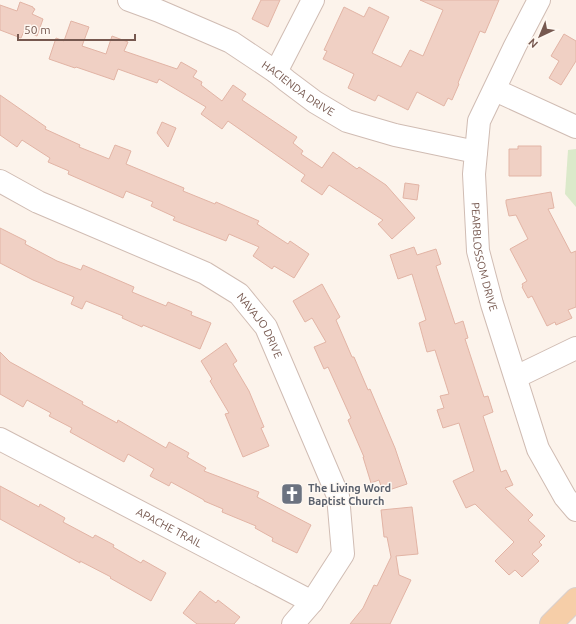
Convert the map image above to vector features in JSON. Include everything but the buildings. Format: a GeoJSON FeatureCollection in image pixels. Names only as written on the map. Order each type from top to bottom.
{"type":"FeatureCollection","features":[{"type":"Feature","properties":{"kind":"main road"},"geometry":{"type":"LineString","coordinates":[[551,624],[576,599]]}},
{"type":"Feature","properties":{"kind":"street","name":"HACIENDA DRIVE"},"geometry":{"type":"LineString","coordinates":[[129,0],[159,11],[231,42],[276,72],[314,102],[347,121],[395,135],[476,152]]}},
{"type":"Feature","properties":{"kind":"street"},"geometry":{"type":"LineString","coordinates":[[276,72],[313,0]]}},
{"type":"Feature","properties":{"kind":"street","name":"PEARBLOSSOM DRIVE"},"geometry":{"type":"LineString","coordinates":[[539,0],[515,46],[480,121],[474,174],[478,251],[492,304],[538,449],[565,497],[576,510]]}},
{"type":"Feature","properties":{"kind":"street"},"geometry":{"type":"LineString","coordinates":[[495,90],[576,127]]}},
{"type":"Feature","properties":{"kind":"street","name":"NAVAJO DRIVE"},"geometry":{"type":"LineString","coordinates":[[0,181],[38,202],[205,273],[240,294],[266,327],[338,496],[343,554],[312,602]]}},
{"type":"Feature","properties":{"kind":"street"},"geometry":{"type":"LineString","coordinates":[[516,377],[576,348]]}},
{"type":"Feature","properties":{"kind":"street","name":"APACHE TRAIL"},"geometry":{"type":"LineString","coordinates":[[0,439],[312,602]]}},
{"type":"Feature","properties":{"kind":"street"},"geometry":{"type":"LineString","coordinates":[[293,624],[312,602]]}},
{"type":"Feature","properties":{"kind":"green space"},"geometry":{"type":"Polygon","coordinates":[[[576,149],[576,207],[565,194],[568,150],[576,149]]]}},
{"type":"Feature","properties":{"kind":"place","name":"The Living Word Baptist Church"},"geometry":{"type":"Point","coordinates":[292,494]}}]}
